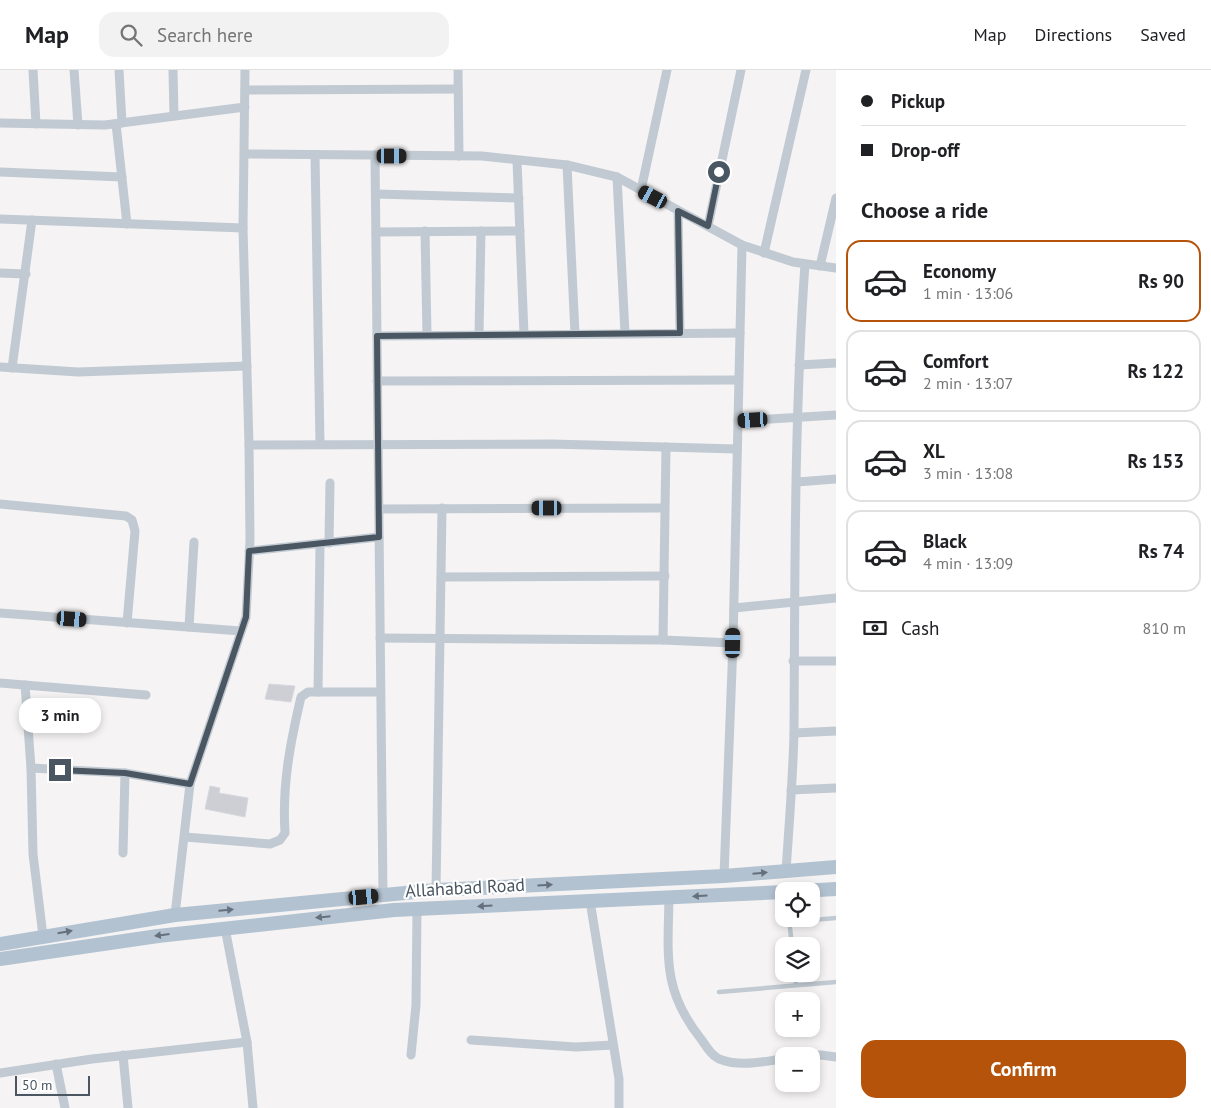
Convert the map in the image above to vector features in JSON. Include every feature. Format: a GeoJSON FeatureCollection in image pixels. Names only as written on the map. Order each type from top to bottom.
{"type":"FeatureCollection","features":[{"type":"Feature","properties":{"kind":"main road"},"geometry":{"type":"LineString","coordinates":[[0,944],[175,914],[436,890],[724,876],[836,867]]}},
{"type":"Feature","properties":{"kind":"main road"},"geometry":{"type":"LineString","coordinates":[[820,890],[836,889]]}},
{"type":"Feature","properties":{"kind":"main road","name":"Allahabad Road"},"geometry":{"type":"LineString","coordinates":[[0,959],[158,936],[417,909],[775,892]]}},
{"type":"Feature","properties":{"kind":"street"},"geometry":{"type":"LineString","coordinates":[[33,70],[36,124]]}},
{"type":"Feature","properties":{"kind":"street"},"geometry":{"type":"LineString","coordinates":[[74,70],[78,125]]}},
{"type":"Feature","properties":{"kind":"street"},"geometry":{"type":"LineString","coordinates":[[119,70],[119,124],[127,224]]}},
{"type":"Feature","properties":{"kind":"street"},"geometry":{"type":"LineString","coordinates":[[173,70],[174,116]]}},
{"type":"Feature","properties":{"kind":"street"},"geometry":{"type":"LineString","coordinates":[[175,914],[190,784],[246,617],[249,551],[249,445],[243,228],[246,154],[245,70]]}},
{"type":"Feature","properties":{"kind":"street"},"geometry":{"type":"LineString","coordinates":[[458,70],[459,156]]}},
{"type":"Feature","properties":{"kind":"street"},"geometry":{"type":"LineString","coordinates":[[641,190],[667,70]]}},
{"type":"Feature","properties":{"kind":"street"},"geometry":{"type":"LineString","coordinates":[[708,226],[741,70]]}},
{"type":"Feature","properties":{"kind":"street"},"geometry":{"type":"LineString","coordinates":[[764,253],[806,70]]}},
{"type":"Feature","properties":{"kind":"street"},"geometry":{"type":"LineString","coordinates":[[245,90],[458,89]]}},
{"type":"Feature","properties":{"kind":"street"},"geometry":{"type":"LineString","coordinates":[[0,123],[119,124],[245,107]]}},
{"type":"Feature","properties":{"kind":"street"},"geometry":{"type":"LineString","coordinates":[[246,154],[459,156],[567,166],[617,177],[742,245],[805,264],[836,268]]}},
{"type":"Feature","properties":{"kind":"street"},"geometry":{"type":"LineString","coordinates":[[315,155],[320,444]]}},
{"type":"Feature","properties":{"kind":"street"},"geometry":{"type":"LineString","coordinates":[[376,155],[383,895]]}},
{"type":"Feature","properties":{"kind":"street"},"geometry":{"type":"LineString","coordinates":[[517,161],[524,334]]}},
{"type":"Feature","properties":{"kind":"street"},"geometry":{"type":"LineString","coordinates":[[567,166],[575,334]]}},
{"type":"Feature","properties":{"kind":"street"},"geometry":{"type":"LineString","coordinates":[[0,172],[122,177]]}},
{"type":"Feature","properties":{"kind":"street"},"geometry":{"type":"LineString","coordinates":[[617,177],[625,334]]}},
{"type":"Feature","properties":{"kind":"street"},"geometry":{"type":"LineString","coordinates":[[376,194],[519,198]]}},
{"type":"Feature","properties":{"kind":"street"},"geometry":{"type":"LineString","coordinates":[[820,266],[836,198]]}},
{"type":"Feature","properties":{"kind":"street"},"geometry":{"type":"LineString","coordinates":[[678,211],[680,333]]}},
{"type":"Feature","properties":{"kind":"street"},"geometry":{"type":"LineString","coordinates":[[0,219],[243,228]]}},
{"type":"Feature","properties":{"kind":"street"},"geometry":{"type":"LineString","coordinates":[[12,368],[32,220]]}},
{"type":"Feature","properties":{"kind":"street"},"geometry":{"type":"LineString","coordinates":[[425,231],[427,335]]}},
{"type":"Feature","properties":{"kind":"street"},"geometry":{"type":"LineString","coordinates":[[479,335],[481,231]]}},
{"type":"Feature","properties":{"kind":"street"},"geometry":{"type":"LineString","coordinates":[[376,232],[520,231]]}},
{"type":"Feature","properties":{"kind":"street"},"geometry":{"type":"LineString","coordinates":[[724,876],[734,608],[742,245]]}},
{"type":"Feature","properties":{"kind":"street"},"geometry":{"type":"LineString","coordinates":[[786,871],[794,733],[793,661],[796,482],[799,365],[805,264]]}},
{"type":"Feature","properties":{"kind":"street"},"geometry":{"type":"LineString","coordinates":[[0,273],[26,274]]}},
{"type":"Feature","properties":{"kind":"street"},"geometry":{"type":"LineString","coordinates":[[377,336],[740,333]]}},
{"type":"Feature","properties":{"kind":"street"},"geometry":{"type":"LineString","coordinates":[[799,365],[836,363]]}},
{"type":"Feature","properties":{"kind":"street"},"geometry":{"type":"LineString","coordinates":[[0,367],[78,372],[247,366]]}},
{"type":"Feature","properties":{"kind":"street"},"geometry":{"type":"LineString","coordinates":[[377,381],[738,380]]}},
{"type":"Feature","properties":{"kind":"street"},"geometry":{"type":"LineString","coordinates":[[738,421],[836,415]]}},
{"type":"Feature","properties":{"kind":"street"},"geometry":{"type":"LineString","coordinates":[[249,445],[378,443],[737,449]]}},
{"type":"Feature","properties":{"kind":"street"},"geometry":{"type":"LineString","coordinates":[[663,640],[666,447]]}},
{"type":"Feature","properties":{"kind":"street"},"geometry":{"type":"LineString","coordinates":[[796,482],[836,480]]}},
{"type":"Feature","properties":{"kind":"street"},"geometry":{"type":"LineString","coordinates":[[318,692],[324,544],[330,483]]}},
{"type":"Feature","properties":{"kind":"street"},"geometry":{"type":"LineString","coordinates":[[0,504],[126,516],[132,520],[135,531],[127,622]]}},
{"type":"Feature","properties":{"kind":"street"},"geometry":{"type":"LineString","coordinates":[[436,890],[442,639],[442,508]]}},
{"type":"Feature","properties":{"kind":"street"},"geometry":{"type":"LineString","coordinates":[[379,509],[664,508]]}},
{"type":"Feature","properties":{"kind":"street"},"geometry":{"type":"LineString","coordinates":[[249,551],[379,537]]}},
{"type":"Feature","properties":{"kind":"street"},"geometry":{"type":"LineString","coordinates":[[189,627],[194,542]]}},
{"type":"Feature","properties":{"kind":"street"},"geometry":{"type":"LineString","coordinates":[[442,577],[665,576]]}},
{"type":"Feature","properties":{"kind":"street"},"geometry":{"type":"LineString","coordinates":[[734,608],[836,598]]}},
{"type":"Feature","properties":{"kind":"street"},"geometry":{"type":"LineString","coordinates":[[0,614],[241,631]]}},
{"type":"Feature","properties":{"kind":"street"},"geometry":{"type":"LineString","coordinates":[[380,638],[663,640],[733,643]]}},
{"type":"Feature","properties":{"kind":"street"},"geometry":{"type":"LineString","coordinates":[[793,661],[836,661]]}},
{"type":"Feature","properties":{"kind":"street"},"geometry":{"type":"LineString","coordinates":[[0,683],[146,695]]}},
{"type":"Feature","properties":{"kind":"street"},"geometry":{"type":"LineString","coordinates":[[25,685],[31,768],[33,854],[43,936]]}},
{"type":"Feature","properties":{"kind":"street"},"geometry":{"type":"LineString","coordinates":[[185,837],[270,844],[283,837],[285,833],[283,800],[285,773],[300,702],[305,694],[318,692],[380,692]]}},
{"type":"Feature","properties":{"kind":"street"},"geometry":{"type":"LineString","coordinates":[[794,733],[836,731]]}},
{"type":"Feature","properties":{"kind":"street"},"geometry":{"type":"LineString","coordinates":[[31,768],[125,773],[190,784]]}},
{"type":"Feature","properties":{"kind":"street"},"geometry":{"type":"LineString","coordinates":[[123,852],[125,773]]}},
{"type":"Feature","properties":{"kind":"street"},"geometry":{"type":"LineString","coordinates":[[791,790],[836,788]]}},
{"type":"Feature","properties":{"kind":"street"},"geometry":{"type":"LineString","coordinates":[[669,897],[668,965],[671,988],[687,1022],[715,1057],[724,1061],[749,1063],[775,1059]]}},
{"type":"Feature","properties":{"kind":"street"},"geometry":{"type":"LineString","coordinates":[[590,901],[619,1079],[619,1108]]}},
{"type":"Feature","properties":{"kind":"street"},"geometry":{"type":"LineString","coordinates":[[410,1055],[416,1005],[417,909]]}},
{"type":"Feature","properties":{"kind":"street"},"geometry":{"type":"LineString","coordinates":[[225,928],[247,1042],[253,1108]]}},
{"type":"Feature","properties":{"kind":"street"},"geometry":{"type":"LineString","coordinates":[[472,1040],[576,1047],[613,1045]]}},
{"type":"Feature","properties":{"kind":"street"},"geometry":{"type":"LineString","coordinates":[[0,1073],[123,1055],[247,1042]]}},
{"type":"Feature","properties":{"kind":"street"},"geometry":{"type":"LineString","coordinates":[[123,1055],[128,1108]]}},
{"type":"Feature","properties":{"kind":"street"},"geometry":{"type":"LineString","coordinates":[[820,1056],[836,1057]]}},
{"type":"Feature","properties":{"kind":"street"},"geometry":{"type":"LineString","coordinates":[[56,1064],[64,1108]]}},
{"type":"Feature","properties":{"kind":"lane"},"geometry":{"type":"LineString","coordinates":[[820,919],[836,918]]}},
{"type":"Feature","properties":{"kind":"lane"},"geometry":{"type":"LineString","coordinates":[[720,992],[836,982]]}},
{"type":"Feature","properties":{"kind":"building"},"geometry":{"type":"Polygon","coordinates":[[[269,684],[295,686],[291,702],[265,699],[269,684]]]}},
{"type":"Feature","properties":{"kind":"building"},"geometry":{"type":"Polygon","coordinates":[[[210,786],[220,788],[219,793],[248,798],[245,817],[205,809],[210,786]]]}},
{"type":"Feature","properties":{"kind":"route"},"geometry":{"type":"LineString","coordinates":[[60,770],[125,773],[190,784],[246,617],[249,551],[379,537],[377,336],[680,333],[678,211],[708,226],[719,172]]}}]}
